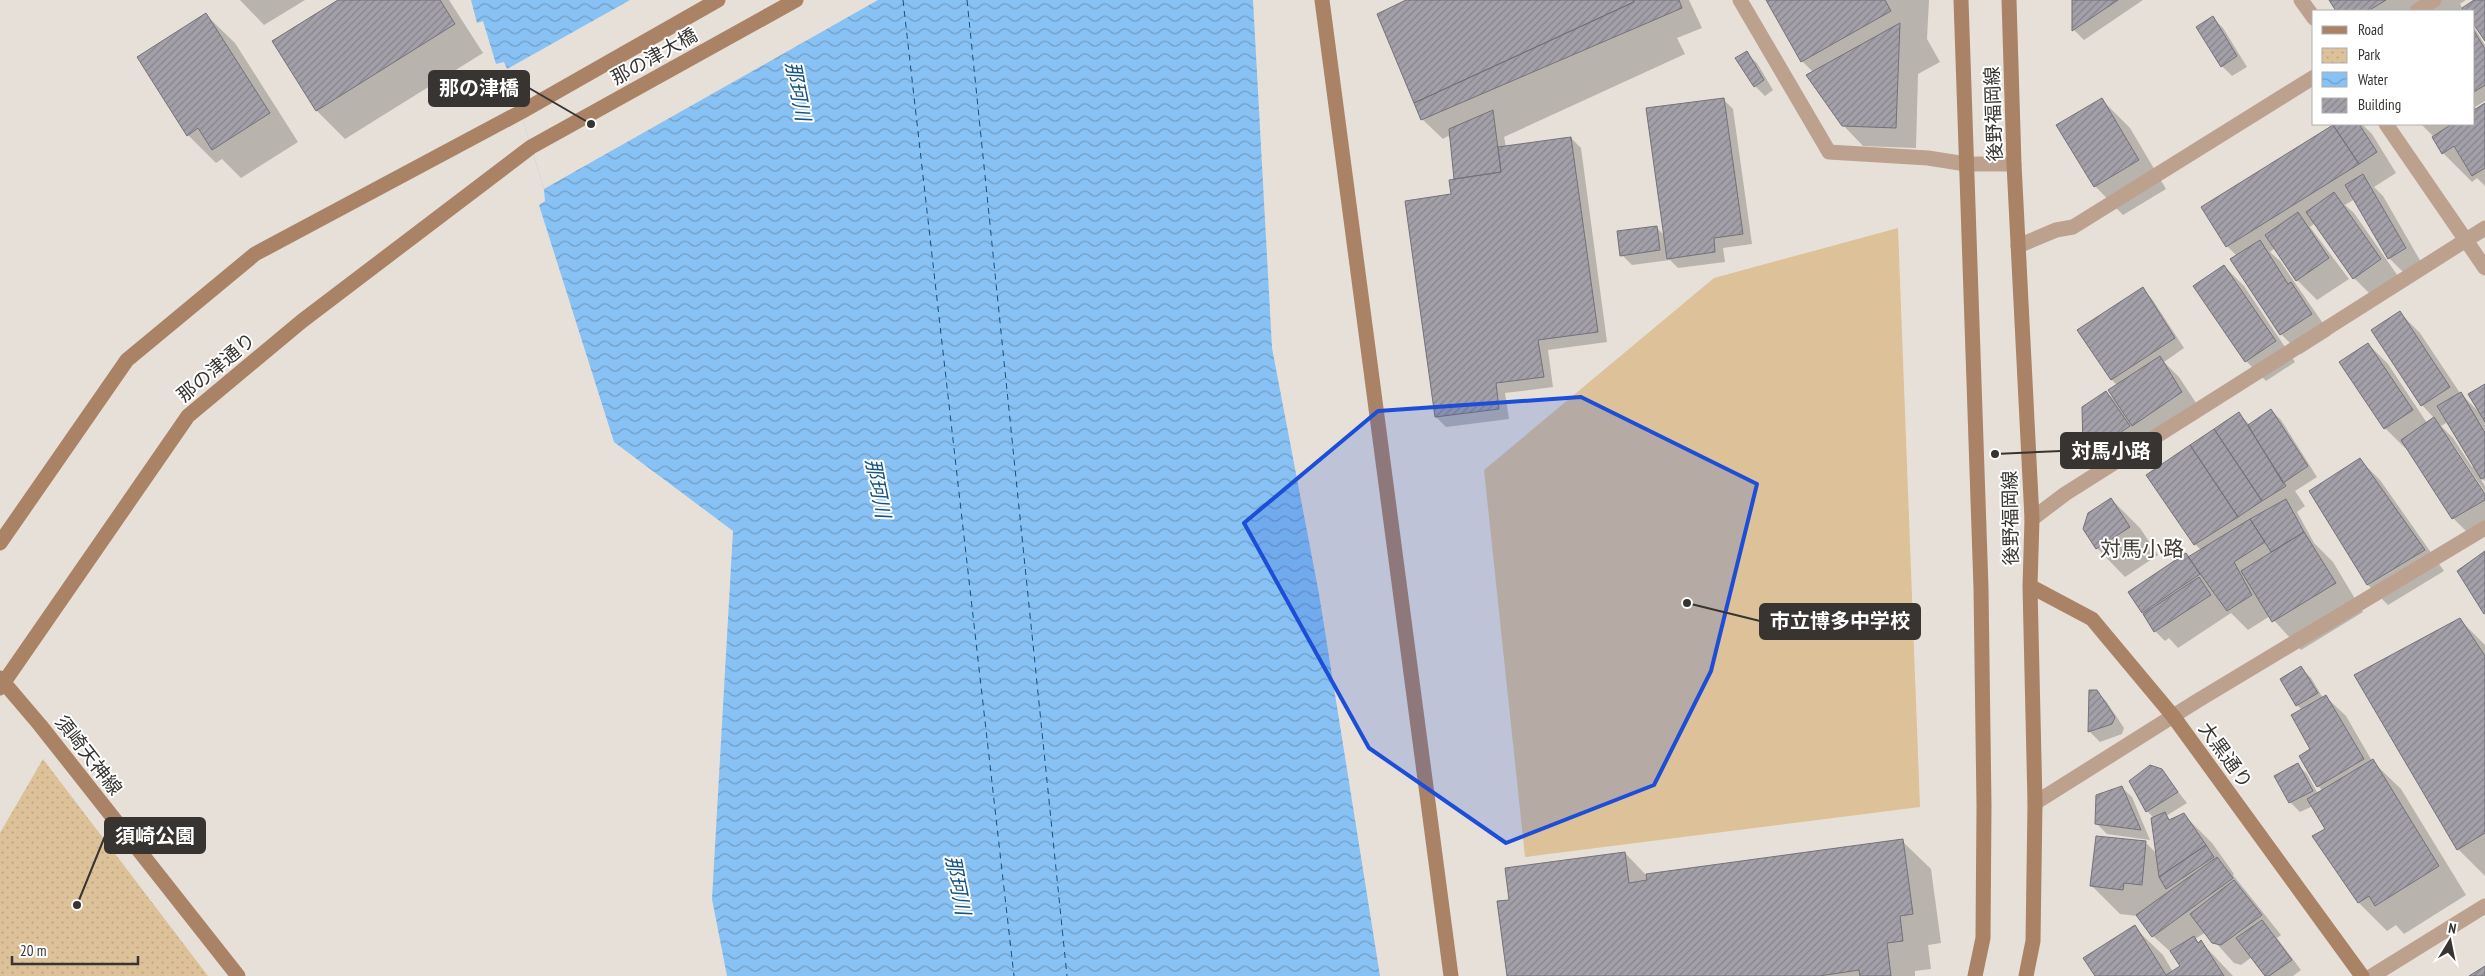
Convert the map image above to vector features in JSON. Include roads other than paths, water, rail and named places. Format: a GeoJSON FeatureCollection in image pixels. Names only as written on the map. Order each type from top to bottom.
{"type":"FeatureCollection","features":[{"type":"Feature","properties":{"kind":"street","name":"那の津大橋"},"geometry":{"type":"LineString","coordinates":[[0,543],[127,360],[255,254],[520,112],[718,0]]}},
{"type":"Feature","properties":{"kind":"street","name":"那の津大橋"},"geometry":{"type":"LineString","coordinates":[[531,147],[796,0]]}},
{"type":"Feature","properties":{"kind":"street"},"geometry":{"type":"LineString","coordinates":[[1322,0],[1451,976]]}},
{"type":"Feature","properties":{"kind":"street"},"geometry":{"type":"LineString","coordinates":[[1740,0],[1829,152],[1928,158],[1966,164],[2014,164]]}},
{"type":"Feature","properties":{"kind":"street","name":"後野福岡線"},"geometry":{"type":"LineString","coordinates":[[1961,0],[1980,532],[1983,697],[1983,938],[1975,976]]}},
{"type":"Feature","properties":{"kind":"street","name":"後野福岡線"},"geometry":{"type":"LineString","coordinates":[[2009,0],[2014,164],[2032,519],[2030,586],[2035,803],[2033,941],[2026,976]]}},
{"type":"Feature","properties":{"kind":"street"},"geometry":{"type":"LineString","coordinates":[[2301,0],[2312,15]]}},
{"type":"Feature","properties":{"kind":"street"},"geometry":{"type":"LineString","coordinates":[[2419,10],[2434,0]]}},
{"type":"Feature","properties":{"kind":"street"},"geometry":{"type":"LineString","coordinates":[[2018,246],[2056,230],[2073,227],[2312,78]]}},
{"type":"Feature","properties":{"kind":"street"},"geometry":{"type":"LineString","coordinates":[[2387,125],[2485,268]]}},
{"type":"Feature","properties":{"kind":"street","name":"那の津通り"},"geometry":{"type":"LineString","coordinates":[[1,682],[188,416],[302,321],[531,147]]}},
{"type":"Feature","properties":{"kind":"street"},"geometry":{"type":"LineString","coordinates":[[2032,519],[2064,494],[2485,228]]}},
{"type":"Feature","properties":{"kind":"street"},"geometry":{"type":"LineString","coordinates":[[2035,803],[2173,716],[2485,528]]}},
{"type":"Feature","properties":{"kind":"street","name":"大黒通り"},"geometry":{"type":"LineString","coordinates":[[2030,586],[2092,619],[2173,716],[2362,976]]}},
{"type":"Feature","properties":{"kind":"street","name":"須崎天神線"},"geometry":{"type":"LineString","coordinates":[[1,682],[238,976]]}},
{"type":"Feature","properties":{"kind":"street"},"geometry":{"type":"LineString","coordinates":[[2372,976],[2485,906]]}},
{"type":"Feature","properties":{"kind":"water","name":"那珂川"},"geometry":{"type":"Polygon","coordinates":[[[471,0],[1253,0],[1272,348],[1319,594],[1380,976],[727,976],[712,899],[733,531],[614,442],[539,205],[545,201],[544,189],[507,69],[504,62],[496,64],[483,21],[477,23],[471,0]]]}},
{"type":"Feature","properties":{"kind":"place","name":"那の津橋"},"geometry":{"type":"Point","coordinates":[591,124]}},
{"type":"Feature","properties":{"kind":"place","name":"対馬小路"},"geometry":{"type":"Point","coordinates":[1995,454]}},
{"type":"Feature","properties":{"kind":"place","name":"市立博多中学校"},"geometry":{"type":"Point","coordinates":[1687,603]}},
{"type":"Feature","properties":{"kind":"place","name":"須崎公園"},"geometry":{"type":"Point","coordinates":[77,905]}},
{"type":"Feature","properties":{"kind":"district","name":"対馬小路"},"geometry":{"type":"Point","coordinates":[2142,548]}}]}
